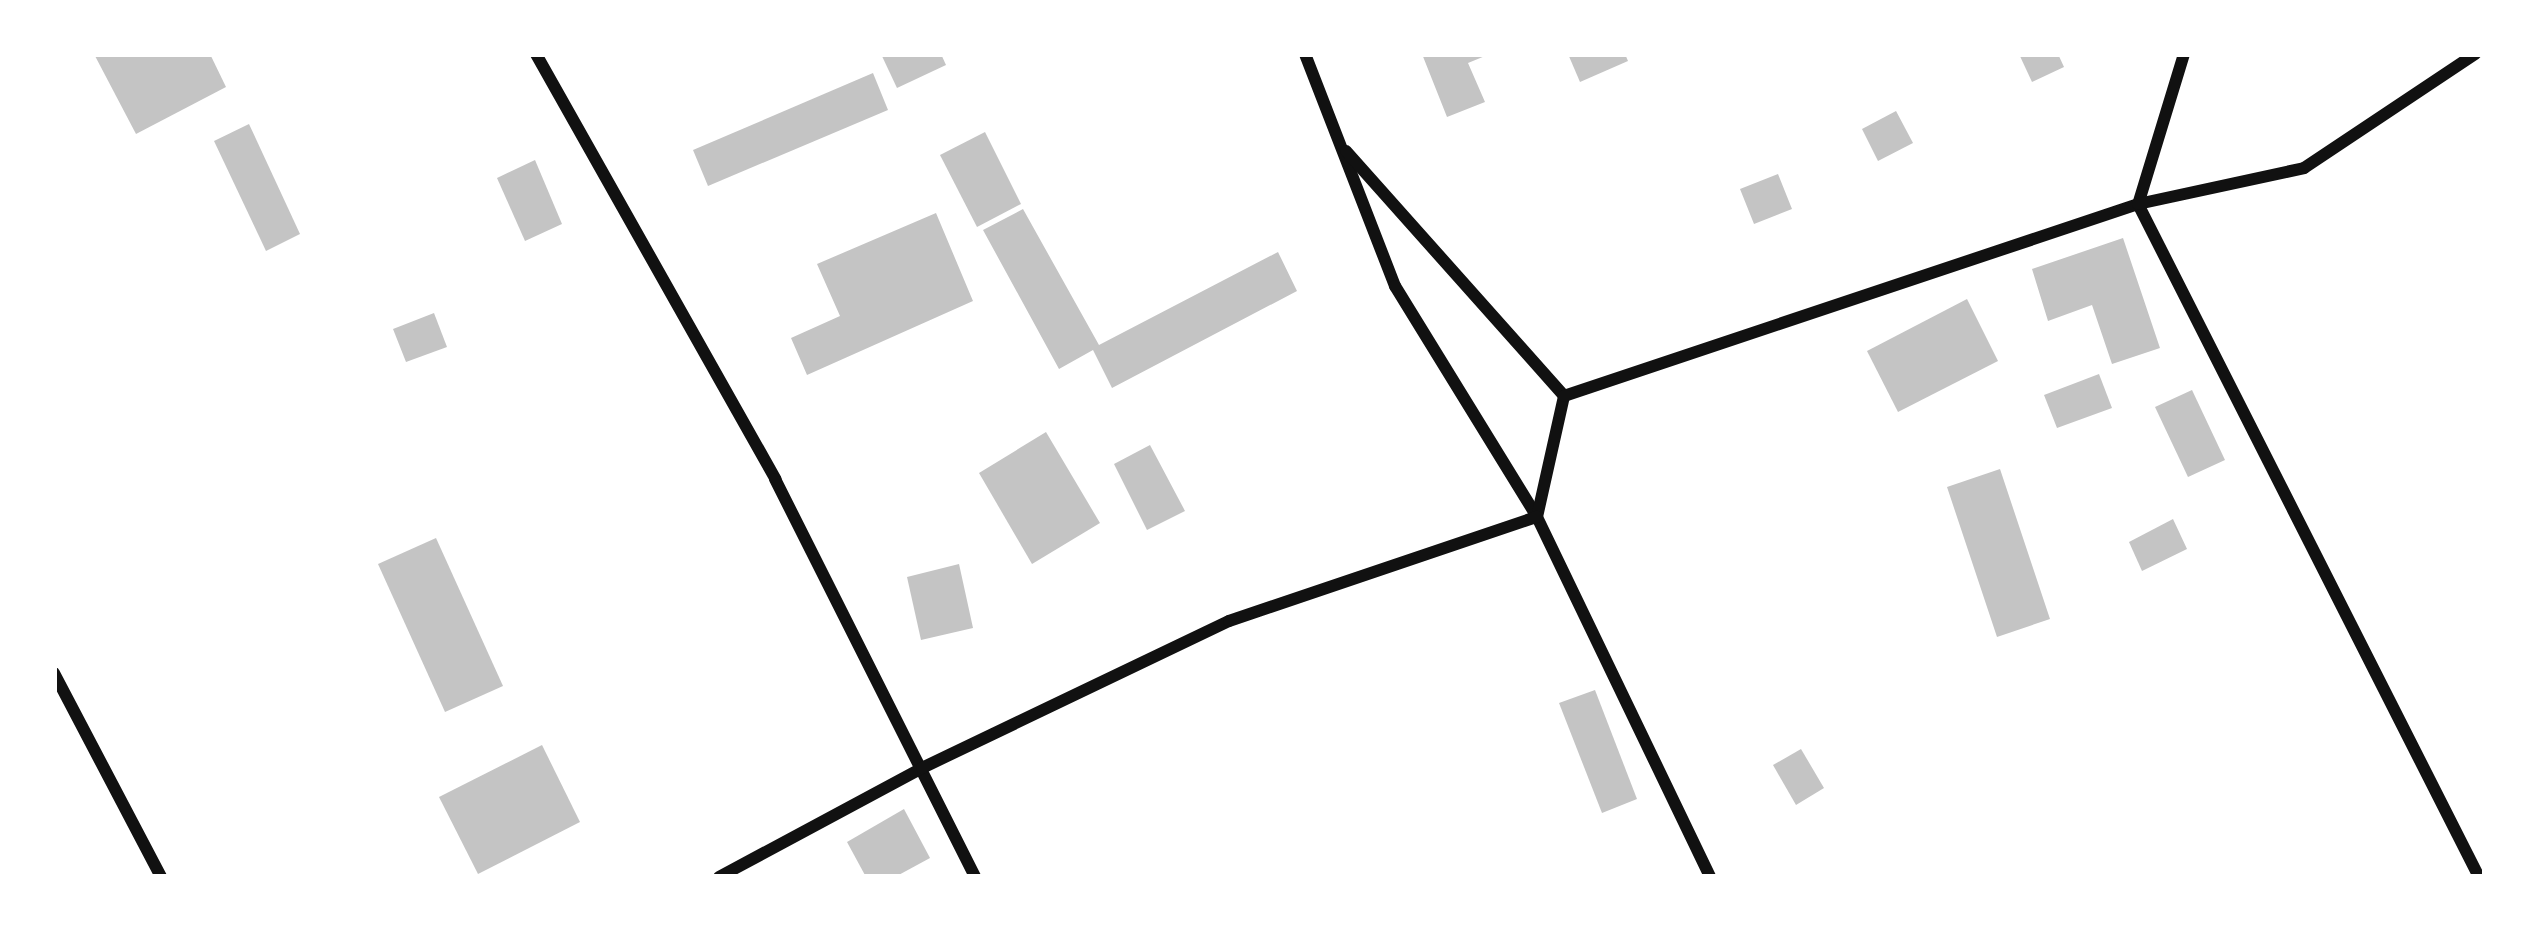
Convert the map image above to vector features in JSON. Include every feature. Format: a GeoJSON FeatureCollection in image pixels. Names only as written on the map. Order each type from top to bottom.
{"type":"FeatureCollection","features":[{"type":"Feature","properties":{"kind":"street"},"geometry":{"type":"LineString","coordinates":[[536,54],[775,479],[975,877]]}},
{"type":"Feature","properties":{"kind":"street"},"geometry":{"type":"LineString","coordinates":[[1305,54],[1395,286],[1537,517],[1709,877]]}},
{"type":"Feature","properties":{"kind":"street"},"geometry":{"type":"LineString","coordinates":[[2183,54],[2138,204],[2479,877]]}},
{"type":"Feature","properties":{"kind":"street"},"geometry":{"type":"LineString","coordinates":[[1564,396],[2138,204],[2304,167],[2475,54]]}},
{"type":"Feature","properties":{"kind":"street"},"geometry":{"type":"LineString","coordinates":[[1340,144],[1564,396]]}},
{"type":"Feature","properties":{"kind":"street"},"geometry":{"type":"LineString","coordinates":[[1537,517],[1564,396]]}},
{"type":"Feature","properties":{"kind":"street"},"geometry":{"type":"LineString","coordinates":[[718,877],[922,768],[1229,621],[1537,517]]}},
{"type":"Feature","properties":{"kind":"street"},"geometry":{"type":"LineString","coordinates":[[54,674],[161,877]]}},
{"type":"Feature","properties":{"kind":"building"},"geometry":{"type":"Polygon","coordinates":[[[94,54],[210,54],[226,87],[136,134],[94,54]]]}},
{"type":"Feature","properties":{"kind":"building"},"geometry":{"type":"Polygon","coordinates":[[[881,54],[941,54],[946,65],[897,88],[881,54]]]}},
{"type":"Feature","properties":{"kind":"building"},"geometry":{"type":"Polygon","coordinates":[[[1422,54],[1490,54],[1468,63],[1485,102],[1447,117],[1422,54]]]}},
{"type":"Feature","properties":{"kind":"building"},"geometry":{"type":"Polygon","coordinates":[[[1568,54],[1625,54],[1628,61],[1580,82],[1568,54]]]}},
{"type":"Feature","properties":{"kind":"building"},"geometry":{"type":"Polygon","coordinates":[[[2019,54],[2058,54],[2064,67],[2032,82],[2019,54]]]}},
{"type":"Feature","properties":{"kind":"building"},"geometry":{"type":"Polygon","coordinates":[[[873,73],[888,110],[708,186],[693,150],[873,73]]]}},
{"type":"Feature","properties":{"kind":"building"},"geometry":{"type":"Polygon","coordinates":[[[1896,111],[1913,143],[1878,161],[1862,129],[1896,111]]]}},
{"type":"Feature","properties":{"kind":"building"},"geometry":{"type":"Polygon","coordinates":[[[249,124],[300,234],[266,251],[214,141],[249,124]]]}},
{"type":"Feature","properties":{"kind":"building"},"geometry":{"type":"Polygon","coordinates":[[[985,132],[1021,204],[977,227],[940,155],[985,132]]]}},
{"type":"Feature","properties":{"kind":"building"},"geometry":{"type":"Polygon","coordinates":[[[535,160],[562,224],[525,241],[497,178],[535,160]]]}},
{"type":"Feature","properties":{"kind":"building"},"geometry":{"type":"Polygon","coordinates":[[[1778,174],[1792,209],[1754,224],[1740,189],[1778,174]]]}},
{"type":"Feature","properties":{"kind":"building"},"geometry":{"type":"Polygon","coordinates":[[[1023,209],[1099,345],[1278,252],[1297,291],[1112,388],[1093,350],[1059,369],[983,230],[1023,209]]]}},
{"type":"Feature","properties":{"kind":"building"},"geometry":{"type":"Polygon","coordinates":[[[936,213],[973,301],[807,375],[791,338],[840,316],[817,264],[936,213]]]}},
{"type":"Feature","properties":{"kind":"building"},"geometry":{"type":"Polygon","coordinates":[[[2123,238],[2160,348],[2112,364],[2092,305],[2048,321],[2032,269],[2123,238]]]}},
{"type":"Feature","properties":{"kind":"building"},"geometry":{"type":"Polygon","coordinates":[[[1967,299],[1998,361],[1898,412],[1867,351],[1967,299]]]}},
{"type":"Feature","properties":{"kind":"building"},"geometry":{"type":"Polygon","coordinates":[[[434,313],[447,347],[406,362],[393,329],[434,313]]]}},
{"type":"Feature","properties":{"kind":"building"},"geometry":{"type":"Polygon","coordinates":[[[2099,374],[2112,408],[2057,428],[2044,395],[2099,374]]]}},
{"type":"Feature","properties":{"kind":"building"},"geometry":{"type":"Polygon","coordinates":[[[2192,390],[2225,460],[2188,477],[2155,407],[2192,390]]]}},
{"type":"Feature","properties":{"kind":"building"},"geometry":{"type":"Polygon","coordinates":[[[1046,432],[1100,523],[1032,564],[979,473],[1046,432]]]}},
{"type":"Feature","properties":{"kind":"building"},"geometry":{"type":"Polygon","coordinates":[[[1150,445],[1185,511],[1147,530],[1114,464],[1150,445]]]}},
{"type":"Feature","properties":{"kind":"building"},"geometry":{"type":"Polygon","coordinates":[[[2000,469],[2050,619],[1997,637],[1947,487],[2000,469]]]}},
{"type":"Feature","properties":{"kind":"building"},"geometry":{"type":"Polygon","coordinates":[[[2173,519],[2187,549],[2142,571],[2129,542],[2173,519]]]}},
{"type":"Feature","properties":{"kind":"building"},"geometry":{"type":"Polygon","coordinates":[[[436,538],[503,686],[445,712],[378,564],[436,538]]]}},
{"type":"Feature","properties":{"kind":"building"},"geometry":{"type":"Polygon","coordinates":[[[959,564],[973,628],[921,640],[907,577],[959,564]]]}},
{"type":"Feature","properties":{"kind":"building"},"geometry":{"type":"Polygon","coordinates":[[[1595,690],[1637,799],[1602,813],[1559,703],[1595,690]]]}},
{"type":"Feature","properties":{"kind":"building"},"geometry":{"type":"Polygon","coordinates":[[[542,745],[580,822],[478,874],[439,797],[542,745]]]}},
{"type":"Feature","properties":{"kind":"building"},"geometry":{"type":"Polygon","coordinates":[[[1801,749],[1824,788],[1796,805],[1773,765],[1801,749]]]}},
{"type":"Feature","properties":{"kind":"building"},"geometry":{"type":"Polygon","coordinates":[[[904,809],[930,858],[895,877],[866,877],[847,842],[904,809]]]}}]}
